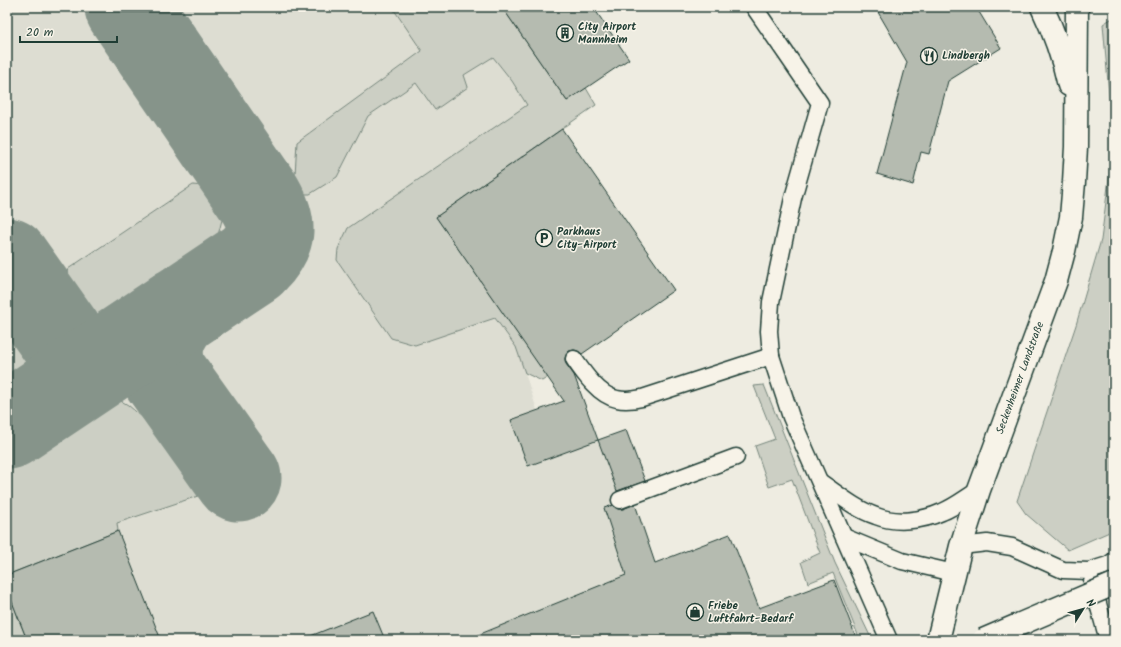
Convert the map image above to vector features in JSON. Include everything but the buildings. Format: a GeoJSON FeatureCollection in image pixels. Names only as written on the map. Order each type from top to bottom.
{"type":"FeatureCollection","features":[{"type":"Feature","properties":{"kind":"main road"},"geometry":{"type":"LineString","coordinates":[[1046,16],[1059,16],[1073,7]]}},
{"type":"Feature","properties":{"kind":"main road","name":"Seckenheimer Landstraße"},"geometry":{"type":"LineString","coordinates":[[938,640],[961,546],[979,490],[1056,281],[1064,251],[1071,217],[1076,147],[1075,112],[1077,7]]}},
{"type":"Feature","properties":{"kind":"main road","name":"Seckenheimer Landstraße"},"geometry":{"type":"LineString","coordinates":[[1046,16],[1064,64],[1075,112]]}},
{"type":"Feature","properties":{"kind":"main road"},"geometry":{"type":"LineString","coordinates":[[983,640],[1114,584]]}},
{"type":"Feature","properties":{"kind":"lane"},"geometry":{"type":"LineString","coordinates":[[754,7],[820,103],[793,198],[771,302],[769,331],[771,356],[792,417],[889,640]]}},
{"type":"Feature","properties":{"kind":"lane"},"geometry":{"type":"LineString","coordinates":[[574,359],[592,383],[600,390],[615,399],[629,400],[642,398],[771,356]]}},
{"type":"Feature","properties":{"kind":"lane"},"geometry":{"type":"LineString","coordinates":[[620,500],[736,457]]}},
{"type":"Feature","properties":{"kind":"lane"},"geometry":{"type":"LineString","coordinates":[[820,482],[853,505],[876,516],[897,520],[919,520],[942,512],[979,490]]}},
{"type":"Feature","properties":{"kind":"lane"},"geometry":{"type":"LineString","coordinates":[[844,537],[902,560],[954,573]]}},
{"type":"Feature","properties":{"kind":"lane"},"geometry":{"type":"LineString","coordinates":[[961,546],[987,543],[1012,546],[1063,570],[1089,571],[1108,565],[1114,561]]}},
{"type":"Feature","properties":{"kind":"lane"},"geometry":{"type":"LineString","coordinates":[[1089,571],[1108,640]]}},
{"type":"Feature","properties":{"kind":"shaded area"},"geometry":{"type":"Polygon","coordinates":[[[7,7],[593,7],[586,88],[596,105],[436,217],[548,377],[542,381],[525,373],[537,410],[581,395],[598,440],[626,430],[647,486],[633,498],[649,544],[619,554],[652,640],[7,640],[7,7]]]}},
{"type":"Feature","properties":{"kind":"shaded area"},"geometry":{"type":"Polygon","coordinates":[[[392,7],[502,7],[567,101],[586,88],[596,105],[436,217],[548,377],[542,381],[525,373],[516,347],[495,318],[415,345],[391,338],[337,260],[338,249],[348,228],[527,105],[512,81],[493,57],[464,75],[468,87],[435,110],[416,83],[368,116],[337,177],[310,194],[301,194],[294,191],[297,142],[422,51],[392,7]]]}},
{"type":"Feature","properties":{"kind":"shaded area"},"geometry":{"type":"Polygon","coordinates":[[[1114,17],[1114,530],[1068,550],[1026,514],[1017,501],[1076,325],[1101,240],[1111,163],[1110,106],[1103,24],[1114,17]]]}},
{"type":"Feature","properties":{"kind":"shaded area"},"geometry":{"type":"Polygon","coordinates":[[[193,185],[210,189],[225,199],[225,208],[212,259],[98,336],[84,330],[62,298],[64,281],[68,269],[193,185]]]}},
{"type":"Feature","properties":{"kind":"shaded area"},"geometry":{"type":"Polygon","coordinates":[[[7,303],[33,342],[34,358],[28,384],[7,398],[7,303]]]}},
{"type":"Feature","properties":{"kind":"shaded area"},"geometry":{"type":"Polygon","coordinates":[[[764,385],[835,563],[872,640],[860,640],[833,573],[808,583],[801,562],[820,553],[792,479],[769,487],[755,446],[775,439],[754,386],[764,385]]]}},
{"type":"Feature","properties":{"kind":"shaded area"},"geometry":{"type":"Polygon","coordinates":[[[101,393],[116,398],[128,405],[142,417],[207,493],[117,523],[118,531],[7,575],[7,456],[101,393]]]}},
{"type":"Feature","properties":{"kind":"shaded area"},"geometry":{"type":"Polygon","coordinates":[[[7,589],[27,640],[7,640],[7,589]]]}},
{"type":"Feature","properties":{"kind":"taxiway"},"geometry":{"type":"LineString","coordinates":[[7,426],[252,262],[265,247],[268,239],[270,225],[265,208],[260,199],[128,7]]}},
{"type":"Feature","properties":{"kind":"taxiway"},"geometry":{"type":"LineString","coordinates":[[7,261],[72,353],[71,370],[65,386]]}},
{"type":"Feature","properties":{"kind":"taxiway"},"geometry":{"type":"LineString","coordinates":[[178,311],[164,334],[160,349],[160,357],[164,374],[238,478]]}},
{"type":"Feature","properties":{"kind":"place","name":"City Airport Mannheim"},"geometry":{"type":"Point","coordinates":[565,33]}},
{"type":"Feature","properties":{"kind":"place","name":"Lindbergh"},"geometry":{"type":"Point","coordinates":[929,56]}},
{"type":"Feature","properties":{"kind":"place","name":"Parkhaus City-Airport"},"geometry":{"type":"Point","coordinates":[544,238]}},
{"type":"Feature","properties":{"kind":"place","name":"Friebe Luftfahrt-Bedarf"},"geometry":{"type":"Point","coordinates":[695,612]}}]}
